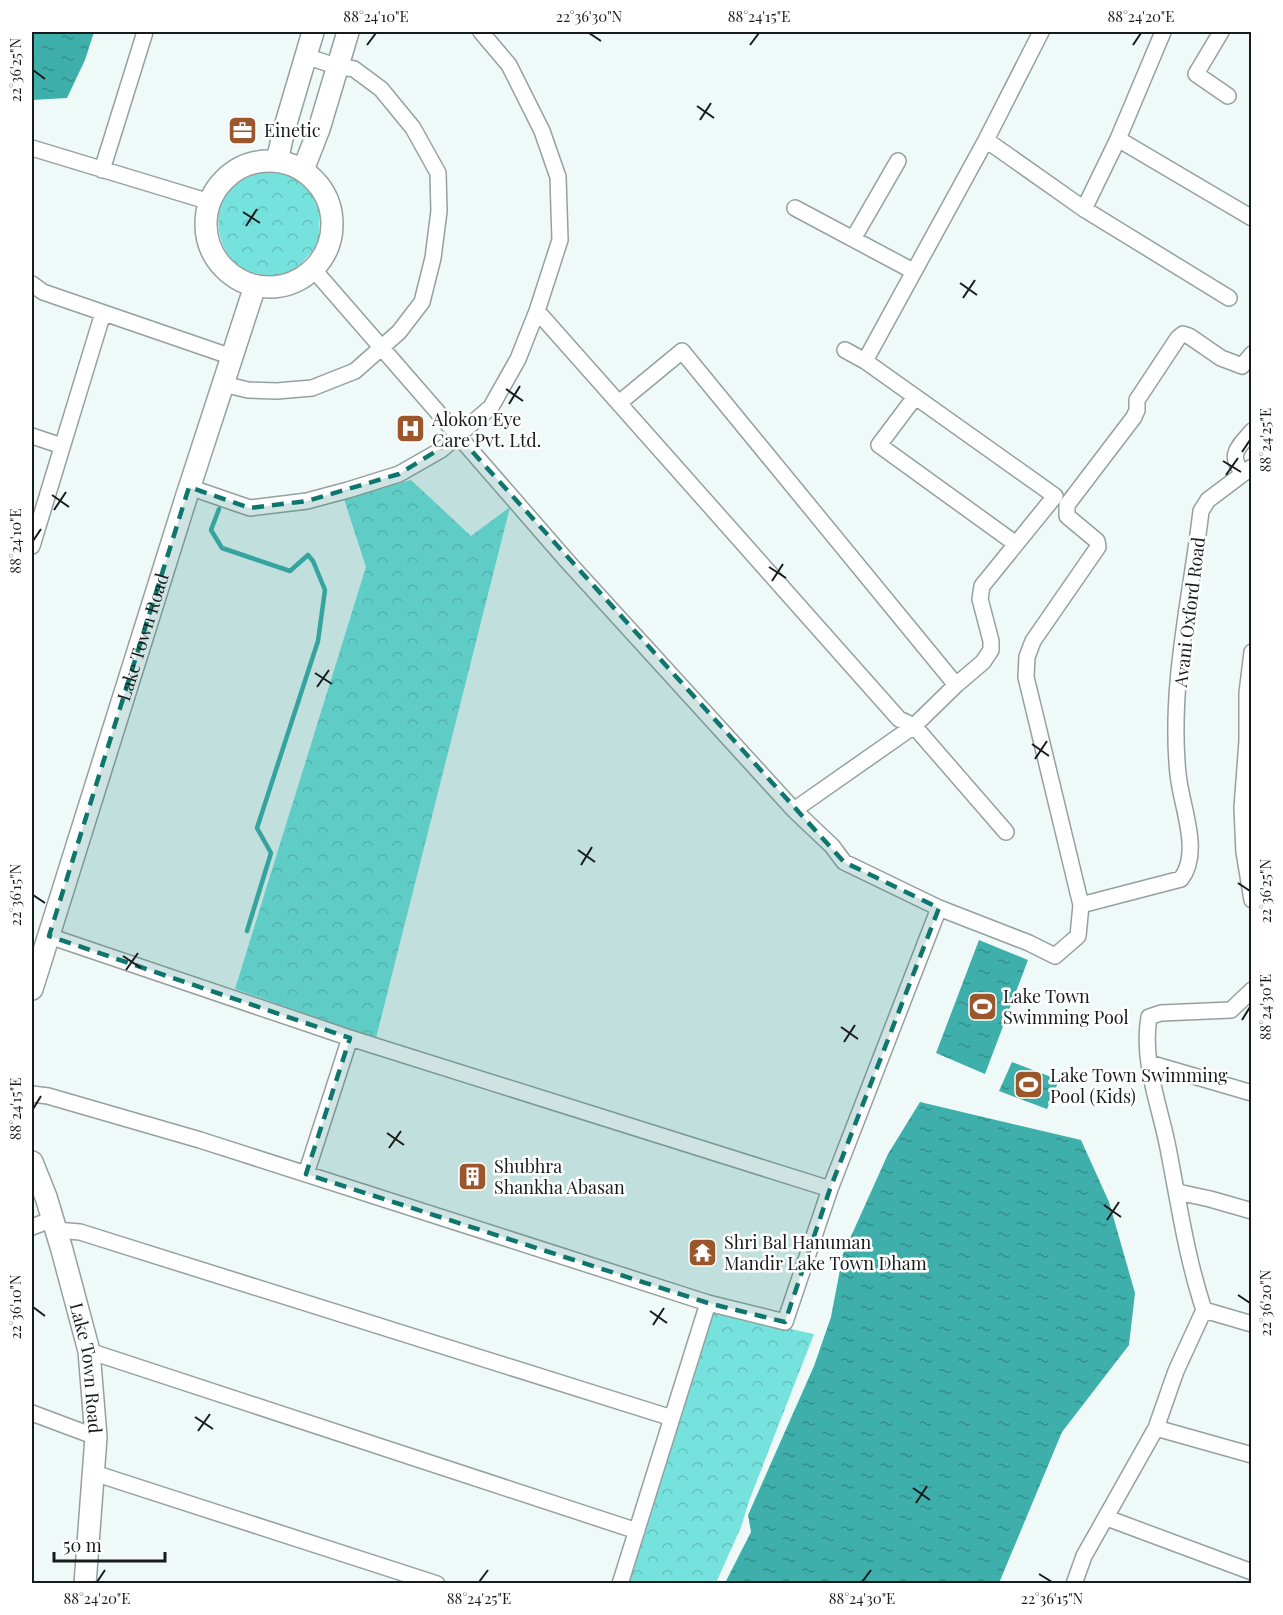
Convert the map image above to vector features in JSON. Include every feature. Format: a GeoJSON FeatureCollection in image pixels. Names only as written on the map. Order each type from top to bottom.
{"type":"FeatureCollection","features":[{"type":"Feature","properties":{"kind":"street"},"geometry":{"type":"LineString","coordinates":[[102,170],[145,32]]}},
{"type":"Feature","properties":{"kind":"street"},"geometry":{"type":"LineString","coordinates":[[277,161],[304,56],[313,32]]}},
{"type":"Feature","properties":{"kind":"street"},"geometry":{"type":"LineString","coordinates":[[303,170],[319,129],[348,32]]}},
{"type":"Feature","properties":{"kind":"street"},"geometry":{"type":"LineString","coordinates":[[189,487],[250,508],[307,501],[399,474],[459,437],[491,407],[518,359],[560,240],[558,177],[542,131],[509,65],[481,32]]}},
{"type":"Feature","properties":{"kind":"street"},"geometry":{"type":"LineString","coordinates":[[865,361],[986,140],[1041,32]]}},
{"type":"Feature","properties":{"kind":"street"},"geometry":{"type":"LineString","coordinates":[[1084,209],[1118,140],[1163,32]]}},
{"type":"Feature","properties":{"kind":"street"},"geometry":{"type":"LineString","coordinates":[[1221,32],[1197,74],[1228,96]]}},
{"type":"Feature","properties":{"kind":"street"},"geometry":{"type":"LineString","coordinates":[[223,384],[248,390],[277,391],[312,388],[355,371],[399,332],[422,302],[434,258],[439,210],[438,173],[413,128],[381,89],[354,69],[304,56]]}},
{"type":"Feature","properties":{"kind":"street"},"geometry":{"type":"LineString","coordinates":[[986,140],[1084,209],[1229,298]]}},
{"type":"Feature","properties":{"kind":"street"},"geometry":{"type":"LineString","coordinates":[[1118,140],[1251,218]]}},
{"type":"Feature","properties":{"kind":"street"},"geometry":{"type":"LineString","coordinates":[[32,148],[210,202]]}},
{"type":"Feature","properties":{"kind":"street"},"geometry":{"type":"LineString","coordinates":[[260,161],[277,161],[303,170],[320,186],[331,206],[333,229],[327,251],[314,270],[297,282],[276,287],[255,286],[238,279],[224,268],[213,254],[207,237],[206,219],[210,202],[218,187],[229,175],[244,166],[260,161]]}},
{"type":"Feature","properties":{"kind":"street"},"geometry":{"type":"LineString","coordinates":[[853,239],[898,161]]}},
{"type":"Feature","properties":{"kind":"street"},"geometry":{"type":"LineString","coordinates":[[795,208],[913,271]]}},
{"type":"Feature","properties":{"kind":"street"},"geometry":{"type":"LineString","coordinates":[[314,270],[568,562],[794,810],[832,846],[844,862],[939,908],[1029,943],[1055,956],[1078,936],[1081,905],[1026,677],[1027,657],[1033,641],[1098,547],[1096,541],[1067,516],[1067,505],[1134,417],[1137,400],[1178,338],[1183,334],[1221,358],[1248,364]]}},
{"type":"Feature","properties":{"kind":"street"},"geometry":{"type":"LineString","coordinates":[[32,284],[43,291],[103,313],[232,357]]}},
{"type":"Feature","properties":{"kind":"street","name":"Lake Town Road"},"geometry":{"type":"LineString","coordinates":[[32,988],[189,487],[255,286]]}},
{"type":"Feature","properties":{"kind":"street"},"geometry":{"type":"LineString","coordinates":[[537,310],[899,719],[914,726],[1006,832]]}},
{"type":"Feature","properties":{"kind":"street"},"geometry":{"type":"LineString","coordinates":[[32,546],[103,313]]}},
{"type":"Feature","properties":{"kind":"street"},"geometry":{"type":"LineString","coordinates":[[794,810],[914,726],[983,662],[991,650],[992,641],[980,599],[982,586],[1055,496],[865,361],[845,350]]}},
{"type":"Feature","properties":{"kind":"street"},"geometry":{"type":"LineString","coordinates":[[619,403],[682,351],[956,686]]}},
{"type":"Feature","properties":{"kind":"street"},"geometry":{"type":"LineString","coordinates":[[915,397],[879,446],[1016,544]]}},
{"type":"Feature","properties":{"kind":"street","name":"Avani Oxford Road"},"geometry":{"type":"LineString","coordinates":[[1081,905],[1181,879],[1188,870],[1191,851],[1178,774],[1180,652],[1201,511],[1208,500],[1247,470],[1236,465],[1234,458],[1251,431]]}},
{"type":"Feature","properties":{"kind":"street"},"geometry":{"type":"LineString","coordinates":[[32,436],[62,446]]}},
{"type":"Feature","properties":{"kind":"street"},"geometry":{"type":"LineString","coordinates":[[1251,652],[1247,693],[1249,742],[1242,808],[1244,852],[1249,865],[1251,900]]}},
{"type":"Feature","properties":{"kind":"street"},"geometry":{"type":"LineString","coordinates":[[32,1094],[48,1096],[200,1140],[708,1303],[786,1322],[831,1189],[939,908]]}},
{"type":"Feature","properties":{"kind":"street"},"geometry":{"type":"LineString","coordinates":[[49,936],[350,1038],[831,1189]]}},
{"type":"Feature","properties":{"kind":"street"},"geometry":{"type":"LineString","coordinates":[[1074,1584],[1084,1556],[1156,1428],[1176,1371],[1204,1310],[1190,1267],[1178,1192],[1149,1063],[1146,1036],[1149,1017],[1161,1013],[1232,1010],[1251,990]]}},
{"type":"Feature","properties":{"kind":"street"},"geometry":{"type":"LineString","coordinates":[[306,1174],[350,1038]]}},
{"type":"Feature","properties":{"kind":"street"},"geometry":{"type":"LineString","coordinates":[[1149,1063],[1251,1093]]}},
{"type":"Feature","properties":{"kind":"street","name":"Lake Town Road"},"geometry":{"type":"LineString","coordinates":[[32,1162],[54,1225],[89,1351],[96,1437],[85,1584]]}},
{"type":"Feature","properties":{"kind":"street"},"geometry":{"type":"LineString","coordinates":[[1178,1192],[1251,1211]]}},
{"type":"Feature","properties":{"kind":"street"},"geometry":{"type":"LineString","coordinates":[[32,1227],[54,1225],[80,1232],[672,1418]]}},
{"type":"Feature","properties":{"kind":"street"},"geometry":{"type":"LineString","coordinates":[[620,1584],[708,1303]]}},
{"type":"Feature","properties":{"kind":"street"},"geometry":{"type":"LineString","coordinates":[[1204,1310],[1251,1324]]}},
{"type":"Feature","properties":{"kind":"street"},"geometry":{"type":"LineString","coordinates":[[89,1351],[637,1531]]}},
{"type":"Feature","properties":{"kind":"street"},"geometry":{"type":"LineString","coordinates":[[32,1413],[96,1437]]}},
{"type":"Feature","properties":{"kind":"street"},"geometry":{"type":"LineString","coordinates":[[1156,1428],[1251,1455]]}},
{"type":"Feature","properties":{"kind":"street"},"geometry":{"type":"LineString","coordinates":[[94,1473],[437,1584]]}},
{"type":"Feature","properties":{"kind":"street"},"geometry":{"type":"LineString","coordinates":[[1107,1518],[1251,1572]]}},
{"type":"Feature","properties":{"kind":"highlighted area"},"geometry":{"type":"Polygon","coordinates":[[[459,437],[844,862],[939,908],[830,1189],[785,1322],[708,1303],[306,1174],[350,1038],[49,936],[189,487],[250,508],[307,501],[399,474],[459,437]]]}},
{"type":"Feature","properties":{"kind":"green space"},"geometry":{"type":"Polygon","coordinates":[[[260,169],[289,171],[309,181],[320,202],[319,243],[301,264],[282,279],[248,271],[238,265],[230,258],[220,238],[219,216],[225,195],[235,184],[260,169]]]}},
{"type":"Feature","properties":{"kind":"green space"},"geometry":{"type":"Polygon","coordinates":[[[411,480],[471,536],[510,507],[376,1038],[235,989],[366,567],[344,499],[411,480]]]}},
{"type":"Feature","properties":{"kind":"green space"},"geometry":{"type":"Polygon","coordinates":[[[712,1312],[814,1334],[741,1527],[716,1583],[628,1584],[712,1312]]]}},
{"type":"Feature","properties":{"kind":"water"},"geometry":{"type":"Polygon","coordinates":[[[32,32],[94,32],[85,60],[67,98],[32,100],[32,32]]]}},
{"type":"Feature","properties":{"kind":"water","name":"Lake Town Swimming Pool"},"geometry":{"type":"Polygon","coordinates":[[[979,940],[1028,960],[985,1074],[936,1053],[979,940]]]}},
{"type":"Feature","properties":{"kind":"water","name":"Lake Town Swimming Pool (Kids)"},"geometry":{"type":"Polygon","coordinates":[[[1012,1062],[1059,1080],[1047,1109],[999,1091],[1012,1062]]]}},
{"type":"Feature","properties":{"kind":"water"},"geometry":{"type":"Polygon","coordinates":[[[920,1102],[1081,1140],[1109,1202],[1135,1293],[1129,1345],[1062,1432],[999,1583],[725,1583],[751,1532],[748,1515],[814,1366],[831,1317],[843,1254],[888,1154],[920,1102]]]}},
{"type":"Feature","properties":{"kind":"waterway"},"geometry":{"type":"LineString","coordinates":[[219,509],[211,530],[222,548],[290,571],[308,555],[313,561],[325,590],[318,641],[257,828],[271,853],[247,931]]}},
{"type":"Feature","properties":{"kind":"place","name":"Einetic"},"geometry":{"type":"Point","coordinates":[243,130]}},
{"type":"Feature","properties":{"kind":"place","name":"Alokon Eye Care Pvt. Ltd."},"geometry":{"type":"Point","coordinates":[411,429]}},
{"type":"Feature","properties":{"kind":"place","name":"Lake Town Swimming Pool"},"geometry":{"type":"Point","coordinates":[982,1006]}},
{"type":"Feature","properties":{"kind":"place","name":"Lake Town Swimming Pool (Kids)"},"geometry":{"type":"Point","coordinates":[1029,1085]}},
{"type":"Feature","properties":{"kind":"place","name":"Shubhra Shankha Abasan"},"geometry":{"type":"Point","coordinates":[473,1176]}},
{"type":"Feature","properties":{"kind":"place","name":"Shri Bal Hanuman Mandir Lake Town Dham"},"geometry":{"type":"Point","coordinates":[703,1252]}}]}
